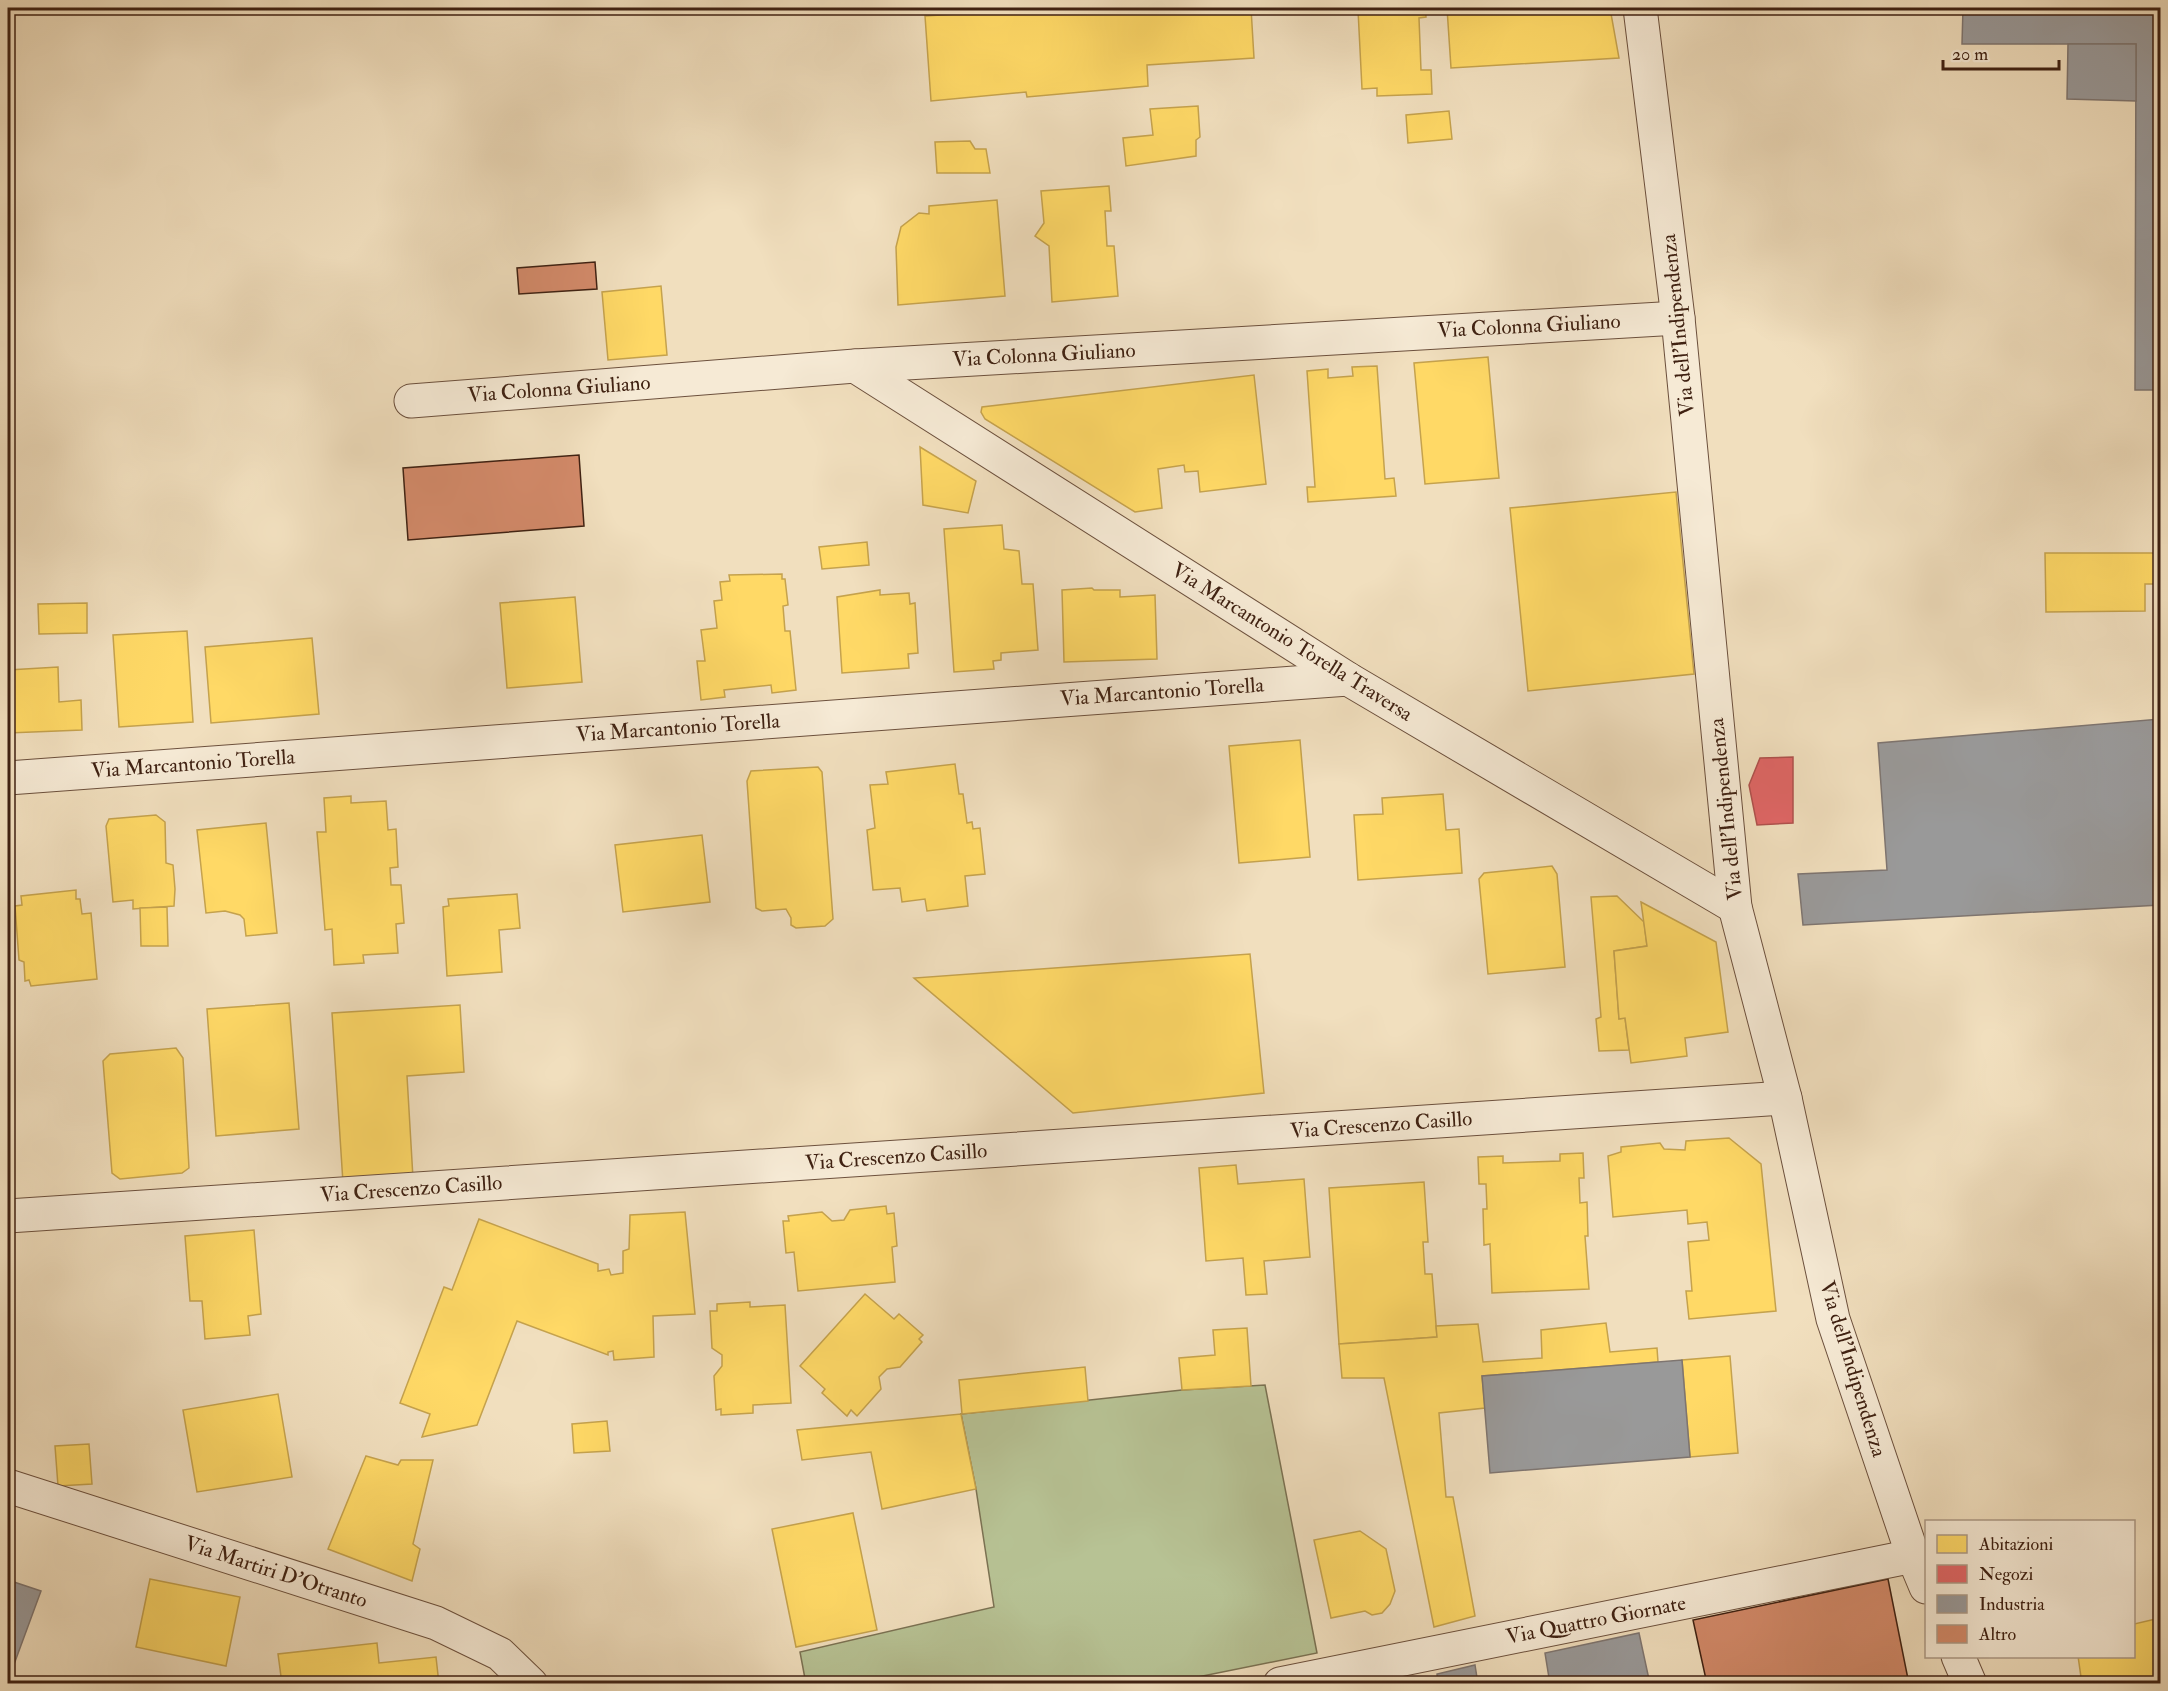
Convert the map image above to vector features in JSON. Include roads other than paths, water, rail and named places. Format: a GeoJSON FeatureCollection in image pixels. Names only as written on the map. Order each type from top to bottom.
{"type":"FeatureCollection","features":[{"type":"Feature","properties":{"kind":"street","name":"Via dell'Indipendenza"},"geometry":{"type":"LineString","coordinates":[[1640,8],[1678,318],[1735,907],[1785,1098],[1833,1319],[1913,1556],[1925,1585]]}},
{"type":"Feature","properties":{"kind":"street","name":"Via Colonna Giuliano"},"geometry":{"type":"LineString","coordinates":[[411,401],[855,366],[1678,318]]}},
{"type":"Feature","properties":{"kind":"street","name":"Via Marcantonio Torella Traversa"},"geometry":{"type":"LineString","coordinates":[[855,366],[1348,679],[1735,907]]}},
{"type":"Feature","properties":{"kind":"street","name":"Via Marcantonio Torella"},"geometry":{"type":"LineString","coordinates":[[8,778],[1348,679]]}},
{"type":"Feature","properties":{"kind":"street","name":"Via Crescenzo Casillo"},"geometry":{"type":"LineString","coordinates":[[8,1216],[1785,1098]]}},
{"type":"Feature","properties":{"kind":"street","name":"Via Martiri D'Otranto"},"geometry":{"type":"LineString","coordinates":[[8,1486],[436,1623],[500,1654],[531,1683]]}},
{"type":"Feature","properties":{"kind":"street","name":"Via Quattro Giornate"},"geometry":{"type":"LineString","coordinates":[[1280,1683],[1913,1556]]}},
{"type":"Feature","properties":{"kind":"street"},"geometry":{"type":"LineString","coordinates":[[1959,1658],[1970,1683]]}}]}
